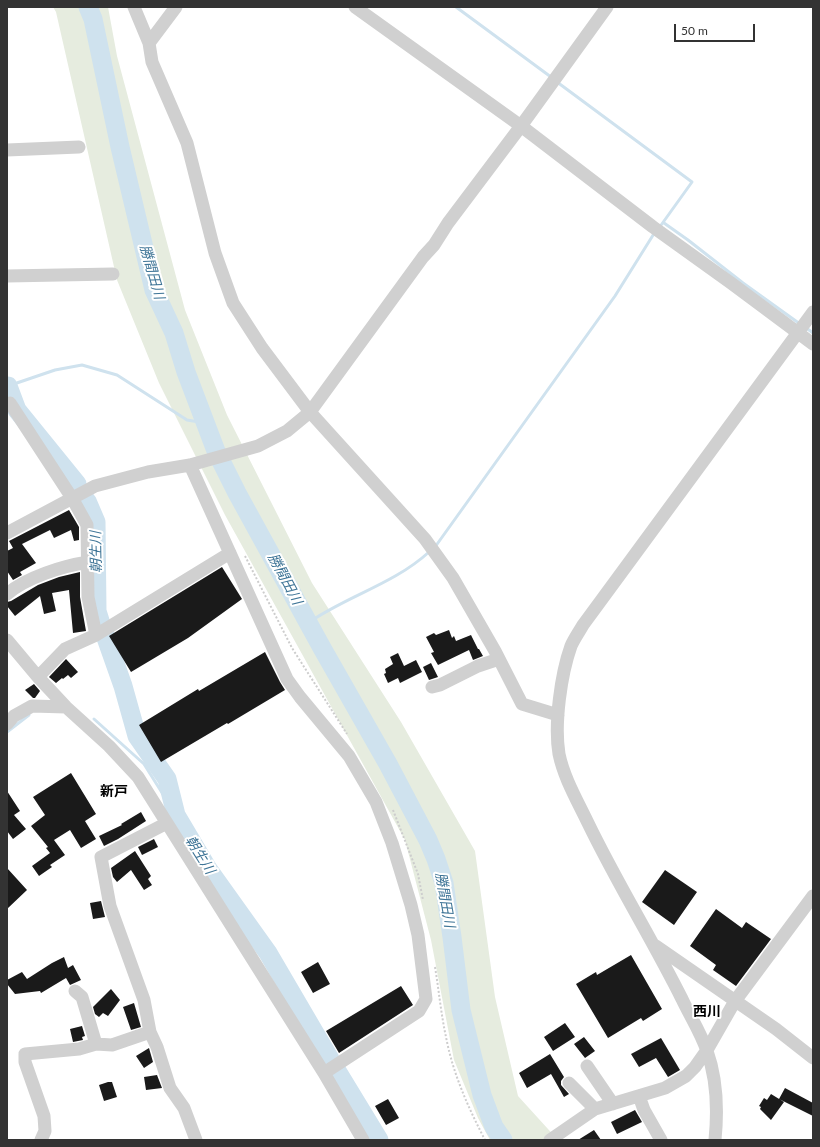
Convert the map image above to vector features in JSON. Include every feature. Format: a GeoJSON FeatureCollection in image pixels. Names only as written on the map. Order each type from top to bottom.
{"type":"FeatureCollection","features":[{"type":"Feature","properties":{"kind":"street"},"geometry":{"type":"LineString","coordinates":[[134,7],[149,42],[152,62],[186,143],[215,253],[233,303],[262,348],[310,412],[425,539],[453,578],[499,659],[522,704],[558,715]]}},
{"type":"Feature","properties":{"kind":"street"},"geometry":{"type":"LineString","coordinates":[[149,42],[176,7]]}},
{"type":"Feature","properties":{"kind":"street"},"geometry":{"type":"LineString","coordinates":[[355,7],[521,126],[652,227],[813,344]]}},
{"type":"Feature","properties":{"kind":"street"},"geometry":{"type":"LineString","coordinates":[[7,533],[96,486],[148,472],[190,465],[250,448],[287,431],[310,412],[423,257],[434,245],[448,223],[521,126],[607,7]]}},
{"type":"Feature","properties":{"kind":"street"},"geometry":{"type":"LineString","coordinates":[[7,150],[79,147]]}},
{"type":"Feature","properties":{"kind":"street"},"geometry":{"type":"LineString","coordinates":[[7,276],[113,274]]}},
{"type":"Feature","properties":{"kind":"street"},"geometry":{"type":"LineString","coordinates":[[715,1140],[717,1103],[713,1074],[707,1050],[667,970],[592,831],[564,774],[559,752],[558,715],[562,679],[572,646],[582,625],[810,316]]}},
{"type":"Feature","properties":{"kind":"street"},"geometry":{"type":"LineString","coordinates":[[7,404],[10,403],[72,498],[87,524],[88,597],[96,635]]}},
{"type":"Feature","properties":{"kind":"street"},"geometry":{"type":"LineString","coordinates":[[190,465],[287,678],[300,697],[348,756],[376,802],[392,843],[411,905],[418,935],[426,999],[419,1012],[324,1073]]}},
{"type":"Feature","properties":{"kind":"street"},"geometry":{"type":"LineString","coordinates":[[38,677],[65,649],[96,635],[230,553]]}},
{"type":"Feature","properties":{"kind":"street"},"geometry":{"type":"LineString","coordinates":[[7,594],[26,581],[38,576],[88,562]]}},
{"type":"Feature","properties":{"kind":"street"},"geometry":{"type":"LineString","coordinates":[[7,640],[66,707],[109,746],[138,777],[324,1073],[363,1140]]}},
{"type":"Feature","properties":{"kind":"street"},"geometry":{"type":"LineString","coordinates":[[432,688],[478,666],[499,659]]}},
{"type":"Feature","properties":{"kind":"street"},"geometry":{"type":"LineString","coordinates":[[8,720],[32,706],[66,707]]}},
{"type":"Feature","properties":{"kind":"street"},"geometry":{"type":"LineString","coordinates":[[167,824],[101,857],[110,906],[144,1000],[150,1032],[157,1047],[170,1088],[184,1108],[196,1140]]}},
{"type":"Feature","properties":{"kind":"street"},"geometry":{"type":"LineString","coordinates":[[551,1139],[595,1110],[665,1088],[686,1076],[695,1067],[707,1050],[735,1001],[813,896]]}},
{"type":"Feature","properties":{"kind":"street"},"geometry":{"type":"LineString","coordinates":[[653,944],[776,1029],[813,1058]]}},
{"type":"Feature","properties":{"kind":"street"},"geometry":{"type":"LineString","coordinates":[[75,991],[82,997],[96,1044]]}},
{"type":"Feature","properties":{"kind":"street"},"geometry":{"type":"LineString","coordinates":[[40,1140],[46,1131],[44,1116],[25,1062],[25,1054],[79,1049],[96,1044],[112,1045],[150,1032]]}},
{"type":"Feature","properties":{"kind":"street"},"geometry":{"type":"LineString","coordinates":[[587,1066],[613,1104]]}},
{"type":"Feature","properties":{"kind":"street"},"geometry":{"type":"LineString","coordinates":[[569,1083],[595,1110]]}},
{"type":"Feature","properties":{"kind":"street"},"geometry":{"type":"LineString","coordinates":[[639,1096],[644,1110],[661,1140]]}},
{"type":"Feature","properties":{"kind":"shaded area"},"geometry":{"type":"Polygon","coordinates":[[[53,7],[108,7],[117,56],[185,310],[227,415],[312,583],[401,722],[475,851],[495,997],[518,1096],[558,1140],[490,1140],[478,1118],[454,1060],[431,940],[405,840],[225,515],[159,383],[117,280],[56,12],[53,7]]]}},
{"type":"Feature","properties":{"kind":"building"},"geometry":{"type":"Polygon","coordinates":[[[69,510],[79,527],[79,540],[74,541],[71,530],[54,538],[50,530],[22,544],[36,563],[20,572],[22,575],[13,580],[7,571],[7,551],[13,548],[9,541],[69,510]]]}},
{"type":"Feature","properties":{"kind":"building"},"geometry":{"type":"Polygon","coordinates":[[[222,567],[242,599],[188,638],[131,672],[109,636],[222,567]]]}},
{"type":"Feature","properties":{"kind":"building"},"geometry":{"type":"Polygon","coordinates":[[[80,572],[80,597],[86,631],[73,633],[69,590],[52,593],[56,611],[44,614],[40,596],[15,616],[7,606],[7,602],[38,585],[59,577],[80,572]]]}},
{"type":"Feature","properties":{"kind":"building"},"geometry":{"type":"Polygon","coordinates":[[[449,630],[452,638],[454,636],[456,641],[471,635],[483,656],[473,660],[469,650],[438,665],[431,653],[434,652],[426,637],[434,633],[436,635],[449,630]]]}},
{"type":"Feature","properties":{"kind":"building"},"geometry":{"type":"Polygon","coordinates":[[[265,652],[285,690],[161,762],[139,725],[198,689],[199,691],[265,652]]]}},
{"type":"Feature","properties":{"kind":"building"},"geometry":{"type":"Polygon","coordinates":[[[398,653],[404,666],[416,660],[422,672],[400,683],[398,678],[388,683],[384,674],[386,673],[385,669],[393,664],[390,657],[398,653]]]}},
{"type":"Feature","properties":{"kind":"building"},"geometry":{"type":"Polygon","coordinates":[[[66,659],[78,672],[71,678],[68,675],[56,683],[49,677],[66,659]]]}},
{"type":"Feature","properties":{"kind":"building"},"geometry":{"type":"Polygon","coordinates":[[[431,663],[438,677],[429,680],[423,667],[431,663]]]}},
{"type":"Feature","properties":{"kind":"building"},"geometry":{"type":"Polygon","coordinates":[[[34,684],[40,691],[35,698],[33,698],[25,690],[34,684]]]}},
{"type":"Feature","properties":{"kind":"building"},"geometry":{"type":"Polygon","coordinates":[[[71,773],[96,814],[85,821],[96,839],[81,848],[70,830],[54,840],[65,855],[50,865],[52,867],[39,876],[32,866],[50,853],[46,848],[48,847],[31,826],[45,815],[33,797],[71,773]]]}},
{"type":"Feature","properties":{"kind":"building"},"geometry":{"type":"Polygon","coordinates":[[[7,791],[20,811],[14,815],[26,829],[13,839],[7,831],[7,791]]]}},
{"type":"Feature","properties":{"kind":"building"},"geometry":{"type":"Polygon","coordinates":[[[141,812],[146,821],[104,846],[99,836],[122,825],[121,824],[141,812]]]}},
{"type":"Feature","properties":{"kind":"building"},"geometry":{"type":"Polygon","coordinates":[[[154,839],[158,847],[142,855],[138,847],[154,839]]]}},
{"type":"Feature","properties":{"kind":"building"},"geometry":{"type":"Polygon","coordinates":[[[135,851],[151,876],[148,879],[152,885],[144,890],[131,870],[117,882],[113,877],[111,868],[135,851]]]}},
{"type":"Feature","properties":{"kind":"building"},"geometry":{"type":"Polygon","coordinates":[[[7,868],[27,890],[7,909],[7,868]]]}},
{"type":"Feature","properties":{"kind":"building"},"geometry":{"type":"Polygon","coordinates":[[[665,870],[697,892],[674,925],[642,902],[665,870]]]}},
{"type":"Feature","properties":{"kind":"building"},"geometry":{"type":"Polygon","coordinates":[[[101,901],[105,917],[93,919],[90,903],[101,901]]]}},
{"type":"Feature","properties":{"kind":"building"},"geometry":{"type":"Polygon","coordinates":[[[716,909],[742,928],[746,922],[771,939],[736,986],[713,970],[716,965],[690,946],[716,909]]]}},
{"type":"Feature","properties":{"kind":"building"},"geometry":{"type":"Polygon","coordinates":[[[631,955],[662,1009],[643,1021],[641,1018],[608,1038],[576,984],[596,972],[597,975],[631,955]]]}},
{"type":"Feature","properties":{"kind":"building"},"geometry":{"type":"Polygon","coordinates":[[[64,957],[68,968],[73,965],[81,980],[70,985],[66,978],[41,993],[40,991],[15,994],[7,984],[7,980],[22,972],[27,979],[64,957]]]}},
{"type":"Feature","properties":{"kind":"building"},"geometry":{"type":"Polygon","coordinates":[[[318,962],[330,984],[313,993],[301,972],[318,962]]]}},
{"type":"Feature","properties":{"kind":"building"},"geometry":{"type":"Polygon","coordinates":[[[401,986],[413,1005],[339,1053],[326,1031],[401,986]]]}},
{"type":"Feature","properties":{"kind":"building"},"geometry":{"type":"Polygon","coordinates":[[[111,989],[120,1000],[108,1016],[103,1013],[99,1017],[95,1014],[93,1007],[111,989]]]}},
{"type":"Feature","properties":{"kind":"building"},"geometry":{"type":"Polygon","coordinates":[[[134,1003],[141,1027],[131,1030],[123,1007],[134,1003]]]}},
{"type":"Feature","properties":{"kind":"building"},"geometry":{"type":"Polygon","coordinates":[[[565,1023],[575,1037],[553,1051],[544,1037],[565,1023]]]}},
{"type":"Feature","properties":{"kind":"building"},"geometry":{"type":"Polygon","coordinates":[[[82,1026],[85,1036],[82,1037],[83,1040],[73,1042],[70,1029],[82,1026]]]}},
{"type":"Feature","properties":{"kind":"building"},"geometry":{"type":"Polygon","coordinates":[[[584,1037],[595,1051],[585,1058],[574,1044],[584,1037]]]}},
{"type":"Feature","properties":{"kind":"building"},"geometry":{"type":"Polygon","coordinates":[[[661,1038],[680,1070],[668,1077],[656,1058],[639,1067],[631,1054],[661,1038]]]}},
{"type":"Feature","properties":{"kind":"building"},"geometry":{"type":"Polygon","coordinates":[[[149,1048],[153,1062],[144,1068],[136,1056],[149,1048]]]}},
{"type":"Feature","properties":{"kind":"building"},"geometry":{"type":"Polygon","coordinates":[[[550,1054],[564,1077],[561,1081],[561,1085],[569,1094],[564,1097],[551,1074],[527,1088],[519,1073],[550,1054]]]}},
{"type":"Feature","properties":{"kind":"building"},"geometry":{"type":"Polygon","coordinates":[[[157,1075],[162,1088],[146,1090],[144,1077],[157,1075]]]}},
{"type":"Feature","properties":{"kind":"building"},"geometry":{"type":"Polygon","coordinates":[[[112,1082],[117,1097],[104,1101],[99,1085],[112,1082]]]}},
{"type":"Feature","properties":{"kind":"building"},"geometry":{"type":"Polygon","coordinates":[[[785,1088],[813,1103],[813,1116],[779,1099],[785,1088]]]}},
{"type":"Feature","properties":{"kind":"building"},"geometry":{"type":"Polygon","coordinates":[[[771,1094],[784,1102],[771,1120],[759,1106],[764,1098],[767,1100],[771,1094]]]}},
{"type":"Feature","properties":{"kind":"building"},"geometry":{"type":"Polygon","coordinates":[[[388,1099],[399,1118],[386,1125],[375,1106],[388,1099]]]}},
{"type":"Feature","properties":{"kind":"building"},"geometry":{"type":"Polygon","coordinates":[[[635,1110],[642,1122],[617,1134],[611,1122],[635,1110]]]}},
{"type":"Feature","properties":{"kind":"building"},"geometry":{"type":"Polygon","coordinates":[[[594,1130],[601,1140],[578,1140],[594,1130]]]}},
{"type":"Feature","properties":{"kind":"waterway","name":"勝間田川"},"geometry":{"type":"LineString","coordinates":[[88,7],[93,19],[120,147],[154,290],[174,333],[186,372],[216,451],[237,493],[322,648],[388,764],[428,840],[436,859],[444,883],[461,1010],[482,1095],[494,1127],[503,1140]]}},
{"type":"Feature","properties":{"kind":"waterway"},"geometry":{"type":"LineString","coordinates":[[456,7],[551,77]]}},
{"type":"Feature","properties":{"kind":"waterway"},"geometry":{"type":"LineString","coordinates":[[557,82],[692,182],[659,228]]}},
{"type":"Feature","properties":{"kind":"waterway"},"geometry":{"type":"LineString","coordinates":[[664,223],[800,324]]}},
{"type":"Feature","properties":{"kind":"waterway"},"geometry":{"type":"LineString","coordinates":[[435,547],[615,296],[655,232]]}},
{"type":"Feature","properties":{"kind":"waterway"},"geometry":{"type":"LineString","coordinates":[[805,327],[813,333]]}},
{"type":"Feature","properties":{"kind":"waterway"},"geometry":{"type":"LineString","coordinates":[[8,386],[55,370],[82,365],[117,375],[187,420],[205,423]]}},
{"type":"Feature","properties":{"kind":"waterway","name":"朝生川"},"geometry":{"type":"LineString","coordinates":[[7,386],[17,410],[77,484]]}},
{"type":"Feature","properties":{"kind":"waterway","name":"朝生川"},"geometry":{"type":"LineString","coordinates":[[87,501],[96,522],[97,611],[102,627]]}},
{"type":"Feature","properties":{"kind":"waterway"},"geometry":{"type":"LineString","coordinates":[[308,623],[338,605],[401,573],[429,552]]}},
{"type":"Feature","properties":{"kind":"waterway","name":"朝生川"},"geometry":{"type":"LineString","coordinates":[[105,635],[123,686],[137,736],[167,779],[176,815],[208,869],[268,953],[330,1059]]}},
{"type":"Feature","properties":{"kind":"waterway"},"geometry":{"type":"LineString","coordinates":[[7,732],[29,715]]}},
{"type":"Feature","properties":{"kind":"waterway"},"geometry":{"type":"LineString","coordinates":[[94,719],[144,764],[176,815]]}},
{"type":"Feature","properties":{"kind":"waterway","name":"朝生川"},"geometry":{"type":"LineString","coordinates":[[337,1071],[379,1140]]}},
{"type":"Feature","properties":{"kind":"district","name":"新戸"},"geometry":{"type":"Point","coordinates":[114,791]}},
{"type":"Feature","properties":{"kind":"district","name":"西川"},"geometry":{"type":"Point","coordinates":[707,1011]}}]}
